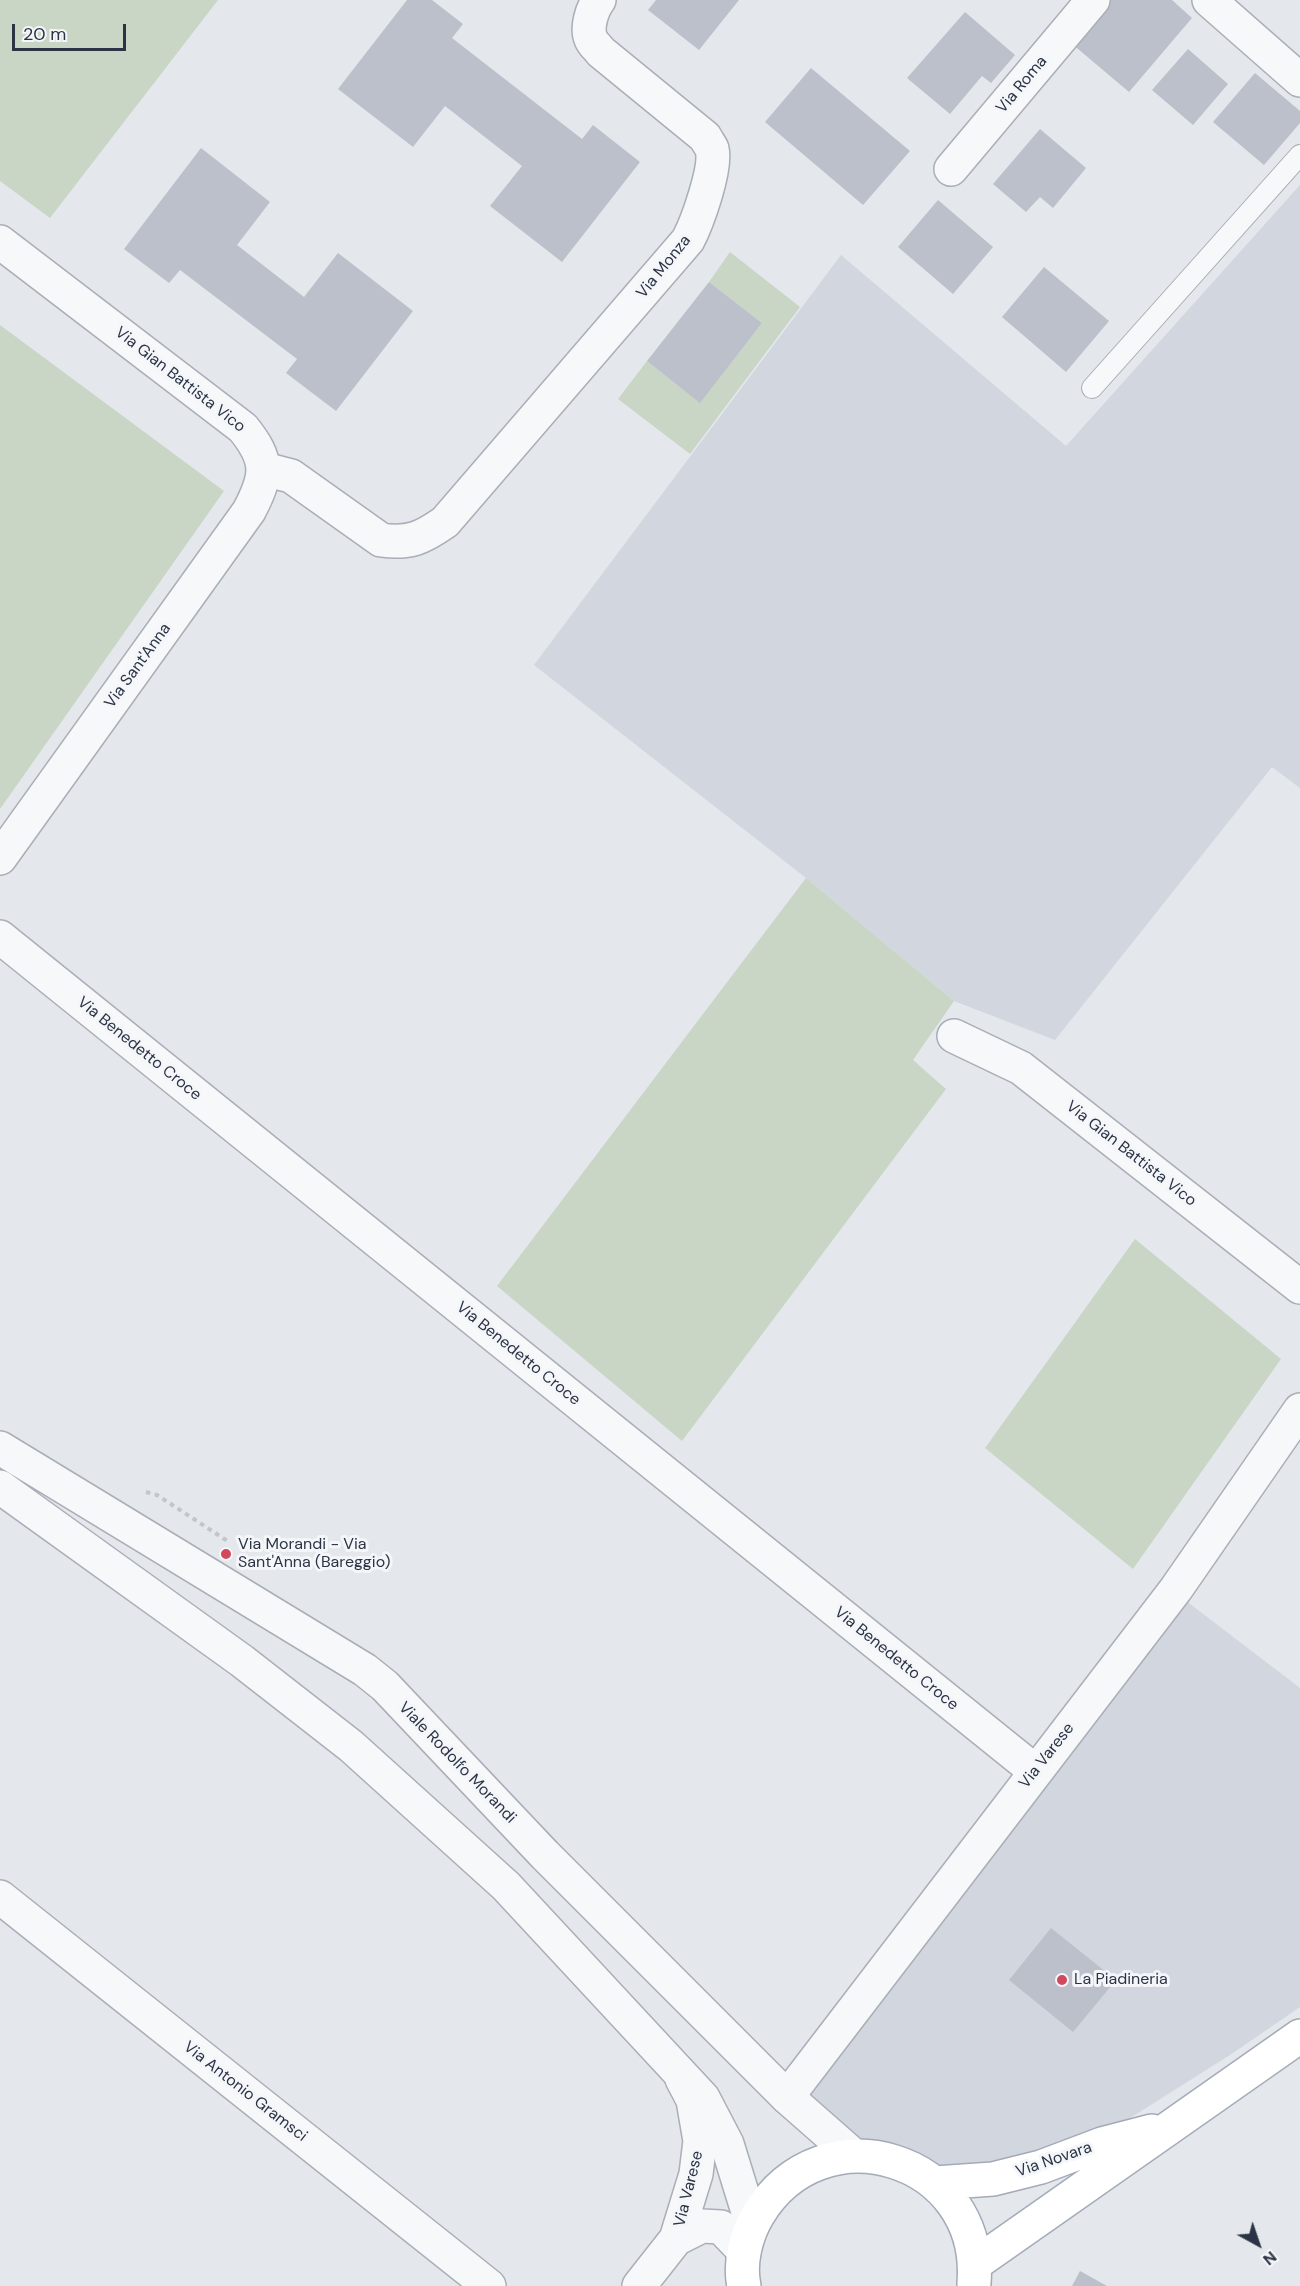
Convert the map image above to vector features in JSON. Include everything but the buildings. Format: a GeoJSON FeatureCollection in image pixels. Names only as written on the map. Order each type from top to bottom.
{"type":"FeatureCollection","features":[{"type":"Feature","properties":{"kind":"main road","name":"Via Novara"},"geometry":{"type":"LineString","coordinates":[[974,2275],[1171,2126],[1300,2036]]}},
{"type":"Feature","properties":{"kind":"main road","name":"Via Novara"},"geometry":{"type":"LineString","coordinates":[[935,2183],[993,2179],[1041,2167],[1102,2144],[1171,2126]]}},
{"type":"Feature","properties":{"kind":"main road"},"geometry":{"type":"LineString","coordinates":[[745,2266],[769,2197],[793,2176],[822,2161],[854,2155],[883,2157],[892,2160],[910,2167],[935,2183],[956,2206],[969,2234],[974,2275]]}},
{"type":"Feature","properties":{"kind":"street","name":"Via Roma"},"geometry":{"type":"LineString","coordinates":[[951,169],[1093,0]]}},
{"type":"Feature","properties":{"kind":"street"},"geometry":{"type":"LineString","coordinates":[[1209,0],[1300,80]]}},
{"type":"Feature","properties":{"kind":"street","name":"Via Monza"},"geometry":{"type":"LineString","coordinates":[[264,469],[291,476],[381,540],[398,543],[423,538],[445,522],[688,240],[697,221],[712,166],[712,149],[705,137],[601,52],[591,38],[591,18],[596,3]]}},
{"type":"Feature","properties":{"kind":"street","name":"Via Gian Battista Vico"},"geometry":{"type":"LineString","coordinates":[[0,242],[243,428],[258,446],[264,469]]}},
{"type":"Feature","properties":{"kind":"street","name":"Via Sant'Anna"},"geometry":{"type":"LineString","coordinates":[[0,858],[249,511],[260,491],[264,469]]}},
{"type":"Feature","properties":{"kind":"street","name":"Via Benedetto Croce"},"geometry":{"type":"LineString","coordinates":[[0,937],[1035,1771]]}},
{"type":"Feature","properties":{"kind":"street","name":"Via Gian Battista Vico"},"geometry":{"type":"LineString","coordinates":[[954,1036],[1021,1068],[1300,1287]]}},
{"type":"Feature","properties":{"kind":"street","name":"Via Varese"},"geometry":{"type":"LineString","coordinates":[[787,2097],[1176,1589],[1300,1410]]}},
{"type":"Feature","properties":{"kind":"street","name":"Viale Rodolfo Morandi"},"geometry":{"type":"LineString","coordinates":[[0,1448],[365,1670],[384,1686],[537,1847],[787,2097],[854,2155]]}},
{"type":"Feature","properties":{"kind":"street"},"geometry":{"type":"LineString","coordinates":[[0,1487],[242,1660],[351,1746],[506,1886],[703,2098],[727,2144],[745,2266]]}},
{"type":"Feature","properties":{"kind":"street","name":"Via Antonio Gramsci"},"geometry":{"type":"LineString","coordinates":[[0,1898],[489,2286]]}},
{"type":"Feature","properties":{"kind":"street","name":"Via Varese"},"geometry":{"type":"LineString","coordinates":[[639,2286],[676,2239],[696,2174],[700,2141],[693,2100],[678,2072]]}},
{"type":"Feature","properties":{"kind":"street","name":"Via Varese"},"geometry":{"type":"LineString","coordinates":[[676,2239],[702,2226],[721,2227],[745,2266]]}},
{"type":"Feature","properties":{"kind":"lane"},"geometry":{"type":"LineString","coordinates":[[1092,388],[1300,155]]}},
{"type":"Feature","properties":{"kind":"path"},"geometry":{"type":"LineString","coordinates":[[136,1490],[157,1495],[235,1545]]}},
{"type":"Feature","properties":{"kind":"shaded area"},"geometry":{"type":"Polygon","coordinates":[[[1300,185],[1300,788],[1272,767],[1055,1040],[954,1001],[806,878],[534,665],[841,255],[1066,446],[1300,185]]]}},
{"type":"Feature","properties":{"kind":"shaded area"},"geometry":{"type":"Polygon","coordinates":[[[1181,1597],[1300,1688],[1300,2007],[1230,2055],[1100,2137],[1044,2159],[941,2173],[858,2147],[802,2096],[1181,1597]]]}},
{"type":"Feature","properties":{"kind":"green space"},"geometry":{"type":"Polygon","coordinates":[[[0,0],[218,0],[50,218],[0,181],[0,0]]]}},
{"type":"Feature","properties":{"kind":"green space"},"geometry":{"type":"Polygon","coordinates":[[[730,252],[800,307],[690,454],[618,399],[647,361],[700,402],[762,323],[709,282],[730,252]]]}},
{"type":"Feature","properties":{"kind":"green space"},"geometry":{"type":"Polygon","coordinates":[[[0,325],[224,491],[0,809],[0,325]]]}},
{"type":"Feature","properties":{"kind":"green space"},"geometry":{"type":"Polygon","coordinates":[[[806,878],[954,1001],[913,1060],[946,1089],[682,1441],[497,1286],[806,878]]]}},
{"type":"Feature","properties":{"kind":"green space"},"geometry":{"type":"Polygon","coordinates":[[[1135,1239],[1281,1359],[1133,1569],[985,1448],[1135,1239]]]}},
{"type":"Feature","properties":{"kind":"place","name":"Via Morandi - Via Sant'Anna (Bareggio)"},"geometry":{"type":"Point","coordinates":[226,1554]}},
{"type":"Feature","properties":{"kind":"place","name":"La Piadineria"},"geometry":{"type":"Point","coordinates":[1062,1980]}}]}
